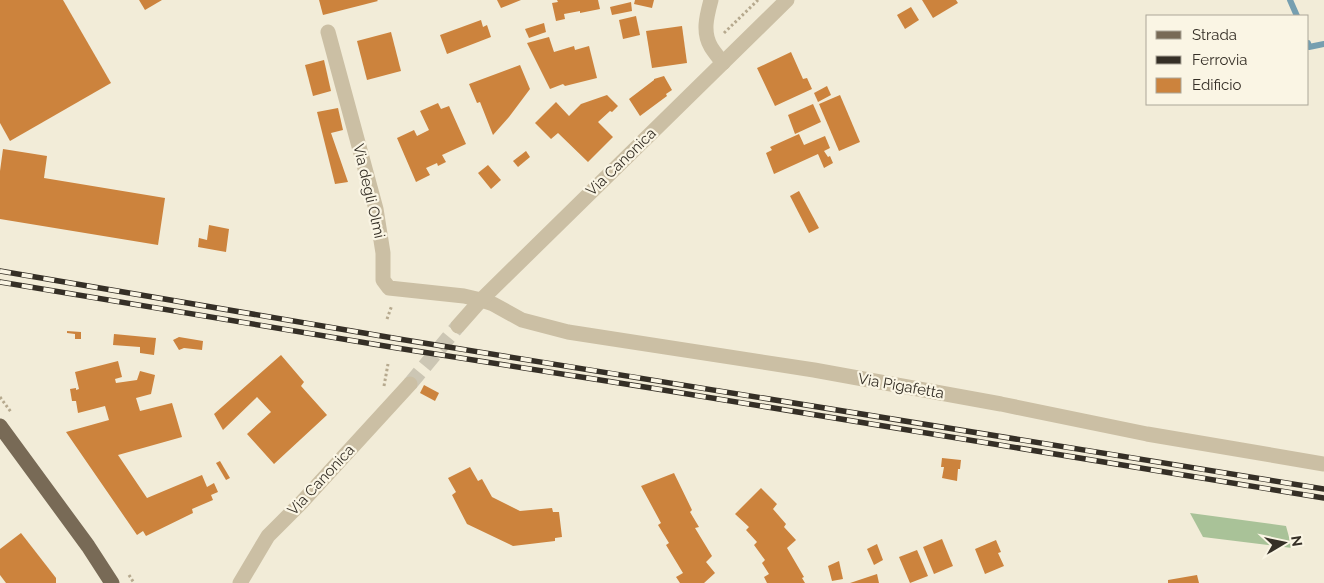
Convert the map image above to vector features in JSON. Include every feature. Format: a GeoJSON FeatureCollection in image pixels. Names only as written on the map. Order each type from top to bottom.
{"type":"FeatureCollection","features":[{"type":"Feature","properties":{"kind":"main road"},"geometry":{"type":"LineString","coordinates":[[0,426],[88,546],[112,583]]}},
{"type":"Feature","properties":{"kind":"street"},"geometry":{"type":"LineString","coordinates":[[711,0],[706,16],[706,35],[711,47],[723,63]]}},
{"type":"Feature","properties":{"kind":"street","name":"Via Canonica"},"geometry":{"type":"LineString","coordinates":[[458,326],[481,300],[787,0]]}},
{"type":"Feature","properties":{"kind":"street","name":"Via degli Olmi"},"geometry":{"type":"LineString","coordinates":[[328,32],[376,209],[383,253],[383,280],[389,288],[399,289]]}},
{"type":"Feature","properties":{"kind":"street"},"geometry":{"type":"LineString","coordinates":[[399,289],[464,296],[481,300]]}},
{"type":"Feature","properties":{"kind":"street","name":"Via Pigafetta"},"geometry":{"type":"LineString","coordinates":[[481,300],[494,304],[522,320],[568,332],[814,370],[1001,404],[1146,434],[1324,464]]}},
{"type":"Feature","properties":{"kind":"street","name":"Via Canonica"},"geometry":{"type":"LineString","coordinates":[[240,583],[268,536],[410,384]]}},
{"type":"Feature","properties":{"kind":"path"},"geometry":{"type":"LineString","coordinates":[[711,47],[758,0]]}},
{"type":"Feature","properties":{"kind":"path"},"geometry":{"type":"LineString","coordinates":[[387,319],[399,289]]}},
{"type":"Feature","properties":{"kind":"green space"},"geometry":{"type":"Polygon","coordinates":[[[1190,513],[1286,526],[1292,548],[1203,537],[1190,513]]]}},
{"type":"Feature","properties":{"kind":"building"},"geometry":{"type":"Polygon","coordinates":[[[0,0],[63,0],[111,83],[10,141],[0,123],[0,0]]]}},
{"type":"Feature","properties":{"kind":"building"},"geometry":{"type":"Polygon","coordinates":[[[139,0],[162,0],[145,10],[139,0]]]}},
{"type":"Feature","properties":{"kind":"building"},"geometry":{"type":"Polygon","coordinates":[[[319,0],[377,0],[378,1],[323,15],[319,0]]]}},
{"type":"Feature","properties":{"kind":"building"},"geometry":{"type":"Polygon","coordinates":[[[497,0],[521,0],[501,8],[497,0]]]}},
{"type":"Feature","properties":{"kind":"building"},"geometry":{"type":"Polygon","coordinates":[[[557,0],[598,0],[600,9],[564,14],[565,19],[556,21],[552,3],[558,2],[557,0]]]}},
{"type":"Feature","properties":{"kind":"building"},"geometry":{"type":"Polygon","coordinates":[[[635,0],[654,0],[652,8],[634,4],[635,0]]]}},
{"type":"Feature","properties":{"kind":"building"},"geometry":{"type":"Polygon","coordinates":[[[922,0],[956,0],[958,3],[933,18],[922,0]]]}},
{"type":"Feature","properties":{"kind":"building"},"geometry":{"type":"Polygon","coordinates":[[[631,2],[632,11],[612,15],[610,7],[631,2]]]}},
{"type":"Feature","properties":{"kind":"building"},"geometry":{"type":"Polygon","coordinates":[[[911,7],[919,20],[905,29],[897,15],[911,7]]]}},
{"type":"Feature","properties":{"kind":"building"},"geometry":{"type":"Polygon","coordinates":[[[636,16],[640,35],[623,39],[619,20],[636,16]]]}},
{"type":"Feature","properties":{"kind":"building"},"geometry":{"type":"Polygon","coordinates":[[[481,20],[483,27],[487,25],[491,37],[447,54],[440,35],[481,20]]]}},
{"type":"Feature","properties":{"kind":"building"},"geometry":{"type":"Polygon","coordinates":[[[544,23],[546,32],[529,38],[525,29],[544,23]]]}},
{"type":"Feature","properties":{"kind":"building"},"geometry":{"type":"Polygon","coordinates":[[[682,26],[687,63],[652,68],[646,31],[682,26]]]}},
{"type":"Feature","properties":{"kind":"building"},"geometry":{"type":"Polygon","coordinates":[[[391,32],[401,71],[367,80],[357,41],[391,32]]]}},
{"type":"Feature","properties":{"kind":"building"},"geometry":{"type":"Polygon","coordinates":[[[549,37],[554,52],[574,46],[575,50],[589,46],[597,78],[565,86],[563,84],[550,89],[527,43],[549,37]]]}},
{"type":"Feature","properties":{"kind":"building"},"geometry":{"type":"Polygon","coordinates":[[[791,52],[803,79],[807,78],[812,89],[775,106],[757,68],[791,52]]]}},
{"type":"Feature","properties":{"kind":"building"},"geometry":{"type":"Polygon","coordinates":[[[324,60],[331,91],[313,96],[305,65],[324,60]]]}},
{"type":"Feature","properties":{"kind":"building"},"geometry":{"type":"Polygon","coordinates":[[[520,65],[530,89],[493,135],[480,102],[477,103],[469,84],[520,65]]]}},
{"type":"Feature","properties":{"kind":"building"},"geometry":{"type":"Polygon","coordinates":[[[664,76],[672,90],[666,94],[667,96],[640,116],[629,99],[654,79],[664,76]]]}},
{"type":"Feature","properties":{"kind":"building"},"geometry":{"type":"Polygon","coordinates":[[[827,86],[831,95],[818,102],[814,93],[827,86]]]}},
{"type":"Feature","properties":{"kind":"building"},"geometry":{"type":"Polygon","coordinates":[[[607,95],[618,106],[598,122],[613,137],[588,162],[558,133],[551,139],[535,123],[556,102],[569,116],[581,104],[607,95]]]}},
{"type":"Feature","properties":{"kind":"building"},"geometry":{"type":"Polygon","coordinates":[[[840,95],[860,142],[839,151],[819,104],[840,95]]]}},
{"type":"Feature","properties":{"kind":"building"},"geometry":{"type":"Polygon","coordinates":[[[438,103],[441,109],[449,106],[466,144],[442,155],[446,162],[438,166],[437,163],[426,168],[430,175],[416,182],[397,138],[414,130],[417,136],[429,130],[420,111],[438,103]]]}},
{"type":"Feature","properties":{"kind":"building"},"geometry":{"type":"Polygon","coordinates":[[[813,104],[821,122],[795,134],[788,115],[813,104]]]}},
{"type":"Feature","properties":{"kind":"building"},"geometry":{"type":"Polygon","coordinates":[[[338,108],[343,130],[331,133],[348,182],[335,184],[317,112],[338,108]]]}},
{"type":"Feature","properties":{"kind":"building"},"geometry":{"type":"Polygon","coordinates":[[[799,134],[804,145],[825,136],[830,148],[824,151],[828,157],[830,156],[833,163],[824,168],[818,154],[774,174],[766,153],[772,150],[770,147],[799,134]]]}},
{"type":"Feature","properties":{"kind":"building"},"geometry":{"type":"Polygon","coordinates":[[[3,149],[47,156],[44,178],[165,198],[158,245],[0,219],[0,171],[3,149]]]}},
{"type":"Feature","properties":{"kind":"building"},"geometry":{"type":"Polygon","coordinates":[[[526,151],[530,157],[518,167],[513,161],[526,151]]]}},
{"type":"Feature","properties":{"kind":"building"},"geometry":{"type":"Polygon","coordinates":[[[488,165],[501,180],[491,189],[478,173],[488,165]]]}},
{"type":"Feature","properties":{"kind":"building"},"geometry":{"type":"Polygon","coordinates":[[[799,191],[819,228],[809,233],[790,196],[799,191]]]}},
{"type":"Feature","properties":{"kind":"building"},"geometry":{"type":"Polygon","coordinates":[[[209,225],[229,229],[226,252],[198,247],[199,238],[207,240],[209,225]]]}},
{"type":"Feature","properties":{"kind":"building"},"geometry":{"type":"Polygon","coordinates":[[[67,331],[81,332],[81,339],[75,339],[75,334],[67,333],[67,331]]]}},
{"type":"Feature","properties":{"kind":"building"},"geometry":{"type":"Polygon","coordinates":[[[114,334],[156,338],[154,355],[140,353],[140,347],[113,345],[114,334]]]}},
{"type":"Feature","properties":{"kind":"building"},"geometry":{"type":"Polygon","coordinates":[[[179,337],[203,341],[202,350],[184,348],[179,350],[173,340],[179,337]]]}},
{"type":"Feature","properties":{"kind":"building"},"geometry":{"type":"Polygon","coordinates":[[[281,355],[304,382],[301,386],[327,415],[274,464],[247,434],[271,412],[257,397],[223,430],[214,414],[281,355]]]}},
{"type":"Feature","properties":{"kind":"building"},"geometry":{"type":"Polygon","coordinates":[[[118,361],[122,377],[115,379],[116,383],[137,380],[140,371],[155,375],[151,394],[136,398],[140,411],[172,403],[182,437],[118,455],[147,498],[202,475],[207,487],[214,483],[218,492],[211,495],[213,500],[192,509],[193,513],[146,536],[143,531],[137,535],[66,432],[109,420],[105,406],[78,413],[76,401],[72,401],[70,389],[79,389],[75,372],[118,361]]]}},
{"type":"Feature","properties":{"kind":"building"},"geometry":{"type":"Polygon","coordinates":[[[424,385],[439,393],[435,401],[420,393],[424,385]]]}},
{"type":"Feature","properties":{"kind":"building"},"geometry":{"type":"Polygon","coordinates":[[[942,458],[961,460],[957,481],[942,478],[944,467],[941,467],[942,458]]]}},
{"type":"Feature","properties":{"kind":"building"},"geometry":{"type":"Polygon","coordinates":[[[220,461],[230,478],[226,480],[216,463],[220,461]]]}},
{"type":"Feature","properties":{"kind":"building"},"geometry":{"type":"Polygon","coordinates":[[[470,467],[478,481],[482,479],[492,497],[520,511],[552,508],[553,512],[559,512],[562,537],[555,538],[555,541],[513,546],[467,524],[452,495],[456,492],[448,478],[470,467]]]}},
{"type":"Feature","properties":{"kind":"building"},"geometry":{"type":"Polygon","coordinates":[[[674,473],[692,510],[690,512],[699,527],[695,528],[712,556],[706,562],[715,573],[704,583],[680,583],[676,577],[683,573],[666,545],[669,543],[658,525],[661,523],[641,486],[674,473]]]}},
{"type":"Feature","properties":{"kind":"building"},"geometry":{"type":"Polygon","coordinates":[[[761,488],[777,504],[773,509],[786,524],[784,527],[796,540],[787,548],[804,577],[802,578],[805,583],[767,583],[764,577],[769,574],[762,563],[765,560],[754,545],[757,542],[746,530],[749,527],[735,514],[761,488]]]}},
{"type":"Feature","properties":{"kind":"building"},"geometry":{"type":"Polygon","coordinates":[[[21,533],[56,578],[56,583],[6,583],[0,575],[0,549],[21,533]]]}},
{"type":"Feature","properties":{"kind":"building"},"geometry":{"type":"Polygon","coordinates":[[[942,539],[953,566],[934,574],[923,547],[942,539]]]}},
{"type":"Feature","properties":{"kind":"building"},"geometry":{"type":"Polygon","coordinates":[[[996,540],[1001,552],[998,553],[1004,566],[985,574],[975,549],[996,540]]]}},
{"type":"Feature","properties":{"kind":"building"},"geometry":{"type":"Polygon","coordinates":[[[877,544],[883,560],[874,565],[867,549],[877,544]]]}},
{"type":"Feature","properties":{"kind":"building"},"geometry":{"type":"Polygon","coordinates":[[[917,550],[928,576],[910,583],[899,557],[917,550]]]}},
{"type":"Feature","properties":{"kind":"building"},"geometry":{"type":"Polygon","coordinates":[[[839,561],[843,579],[832,581],[828,566],[839,561]]]}},
{"type":"Feature","properties":{"kind":"building"},"geometry":{"type":"Polygon","coordinates":[[[877,574],[879,583],[850,583],[877,574]]]}},
{"type":"Feature","properties":{"kind":"building"},"geometry":{"type":"Polygon","coordinates":[[[1197,575],[1199,583],[1168,583],[1168,580],[1197,575]]]}},
{"type":"Feature","properties":{"kind":"waterway"},"geometry":{"type":"LineString","coordinates":[[1290,0],[1297,15]]}},
{"type":"Feature","properties":{"kind":"waterway"},"geometry":{"type":"LineString","coordinates":[[1309,47],[1324,44]]}},
{"type":"Feature","properties":{"kind":"tunnel"},"geometry":{"type":"LineString","coordinates":[[410,384],[458,326]]}},
{"type":"Feature","properties":{"kind":"railway"},"geometry":{"type":"LineString","coordinates":[[0,271],[399,339],[1324,489]]}},
{"type":"Feature","properties":{"kind":"railway"},"geometry":{"type":"LineString","coordinates":[[0,282],[1324,498]]}}]}
